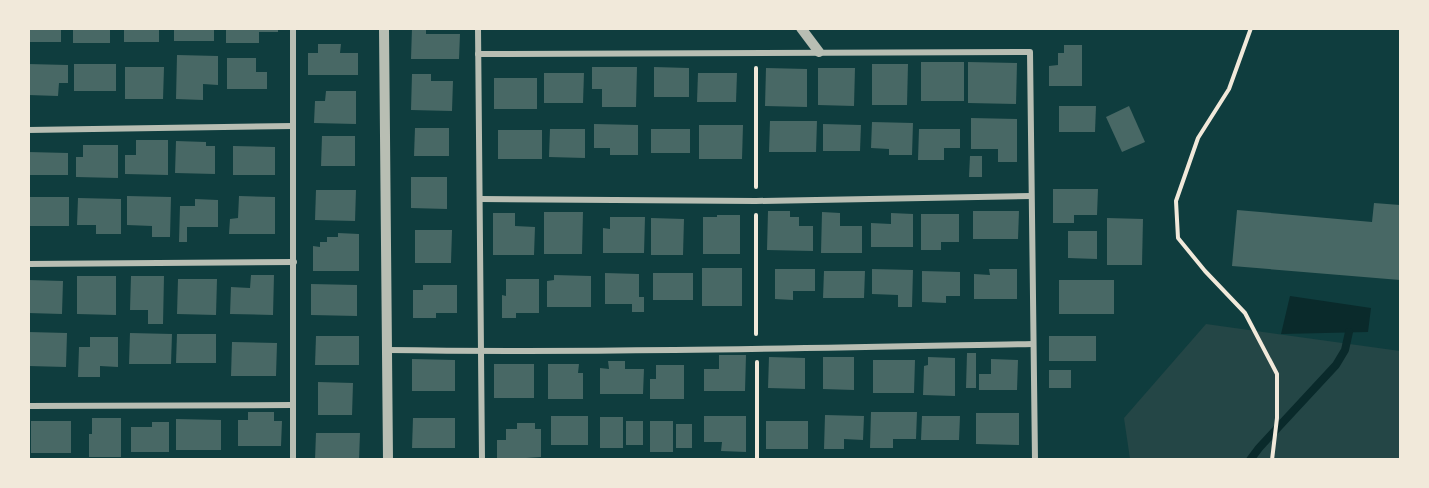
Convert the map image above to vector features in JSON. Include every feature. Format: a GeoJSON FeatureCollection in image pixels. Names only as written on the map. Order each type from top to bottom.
{"type":"FeatureCollection","features":[{"type":"Feature","properties":{"kind":"street"},"geometry":{"type":"LineString","coordinates":[[293,28],[293,459]]}},
{"type":"Feature","properties":{"kind":"street"},"geometry":{"type":"LineString","coordinates":[[384,28],[388,459]]}},
{"type":"Feature","properties":{"kind":"street"},"geometry":{"type":"LineString","coordinates":[[478,28],[482,459]]}},
{"type":"Feature","properties":{"kind":"street"},"geometry":{"type":"LineString","coordinates":[[801,28],[819,52]]}},
{"type":"Feature","properties":{"kind":"street"},"geometry":{"type":"LineString","coordinates":[[478,54],[1030,52],[1035,459]]}},
{"type":"Feature","properties":{"kind":"street"},"geometry":{"type":"LineString","coordinates":[[28,130],[293,126]]}},
{"type":"Feature","properties":{"kind":"street"},"geometry":{"type":"LineString","coordinates":[[480,199],[756,201],[1031,196]]}},
{"type":"Feature","properties":{"kind":"street"},"geometry":{"type":"LineString","coordinates":[[28,264],[294,262]]}},
{"type":"Feature","properties":{"kind":"street"},"geometry":{"type":"LineString","coordinates":[[387,350],[480,352],[1033,344]]}},
{"type":"Feature","properties":{"kind":"street"},"geometry":{"type":"LineString","coordinates":[[28,406],[292,405]]}},
{"type":"Feature","properties":{"kind":"path"},"geometry":{"type":"LineString","coordinates":[[1251,28],[1229,89],[1198,138],[1176,201],[1179,238],[1205,271],[1245,313],[1277,374],[1277,418],[1272,459]]}},
{"type":"Feature","properties":{"kind":"path"},"geometry":{"type":"LineString","coordinates":[[755,53],[758,459]]}},
{"type":"Feature","properties":{"kind":"shaded area"},"geometry":{"type":"Polygon","coordinates":[[[1290,296],[1371,308],[1368,332],[1281,334],[1290,296]]]}},
{"type":"Feature","properties":{"kind":"shaded area"},"geometry":{"type":"Polygon","coordinates":[[[1206,324],[1400,351],[1400,459],[1130,459],[1124,418],[1206,324]]]}},
{"type":"Feature","properties":{"kind":"building"},"geometry":{"type":"Polygon","coordinates":[[[28,28],[61,28],[61,42],[28,42],[28,28]]]}},
{"type":"Feature","properties":{"kind":"building"},"geometry":{"type":"Polygon","coordinates":[[[73,28],[110,28],[110,43],[73,43],[73,28]]]}},
{"type":"Feature","properties":{"kind":"building"},"geometry":{"type":"Polygon","coordinates":[[[124,28],[159,28],[159,42],[124,42],[124,28]]]}},
{"type":"Feature","properties":{"kind":"building"},"geometry":{"type":"Polygon","coordinates":[[[174,28],[214,28],[214,41],[174,41],[174,28]]]}},
{"type":"Feature","properties":{"kind":"building"},"geometry":{"type":"Polygon","coordinates":[[[226,28],[278,28],[278,32],[259,32],[259,43],[226,43],[226,28]]]}},
{"type":"Feature","properties":{"kind":"building"},"geometry":{"type":"Polygon","coordinates":[[[412,28],[426,28],[426,34],[460,34],[459,59],[411,59],[412,28]]]}},
{"type":"Feature","properties":{"kind":"building"},"geometry":{"type":"Polygon","coordinates":[[[318,44],[341,44],[340,53],[358,53],[358,75],[308,75],[308,53],[318,53],[318,44]]]}},
{"type":"Feature","properties":{"kind":"building"},"geometry":{"type":"Polygon","coordinates":[[[1064,45],[1082,45],[1082,86],[1049,86],[1049,66],[1058,65],[1058,53],[1064,53],[1064,45]]]}},
{"type":"Feature","properties":{"kind":"building"},"geometry":{"type":"Polygon","coordinates":[[[177,55],[218,56],[218,85],[203,84],[203,100],[176,99],[177,55]]]}},
{"type":"Feature","properties":{"kind":"building"},"geometry":{"type":"Polygon","coordinates":[[[227,58],[256,58],[256,72],[267,72],[267,89],[227,89],[227,58]]]}},
{"type":"Feature","properties":{"kind":"building"},"geometry":{"type":"Polygon","coordinates":[[[921,62],[964,62],[964,101],[921,101],[921,62]]]}},
{"type":"Feature","properties":{"kind":"building"},"geometry":{"type":"Polygon","coordinates":[[[968,62],[1017,63],[1016,104],[968,103],[968,62]]]}},
{"type":"Feature","properties":{"kind":"building"},"geometry":{"type":"Polygon","coordinates":[[[28,64],[68,65],[68,83],[59,83],[58,96],[28,95],[28,64]]]}},
{"type":"Feature","properties":{"kind":"building"},"geometry":{"type":"Polygon","coordinates":[[[74,64],[116,64],[116,91],[74,91],[74,64]]]}},
{"type":"Feature","properties":{"kind":"building"},"geometry":{"type":"Polygon","coordinates":[[[872,64],[908,64],[907,105],[872,105],[872,64]]]}},
{"type":"Feature","properties":{"kind":"building"},"geometry":{"type":"Polygon","coordinates":[[[125,67],[164,67],[163,99],[125,99],[125,67]]]}},
{"type":"Feature","properties":{"kind":"building"},"geometry":{"type":"Polygon","coordinates":[[[592,67],[637,67],[636,107],[602,107],[602,89],[592,89],[592,67]]]}},
{"type":"Feature","properties":{"kind":"building"},"geometry":{"type":"Polygon","coordinates":[[[654,67],[689,68],[689,97],[654,97],[654,67]]]}},
{"type":"Feature","properties":{"kind":"building"},"geometry":{"type":"Polygon","coordinates":[[[766,68],[807,69],[807,107],[765,106],[766,68]]]}},
{"type":"Feature","properties":{"kind":"building"},"geometry":{"type":"Polygon","coordinates":[[[818,68],[855,68],[854,106],[818,105],[818,68]]]}},
{"type":"Feature","properties":{"kind":"building"},"geometry":{"type":"Polygon","coordinates":[[[544,73],[584,73],[583,103],[544,103],[544,73]]]}},
{"type":"Feature","properties":{"kind":"building"},"geometry":{"type":"Polygon","coordinates":[[[698,73],[737,73],[736,102],[697,102],[698,73]]]}},
{"type":"Feature","properties":{"kind":"building"},"geometry":{"type":"Polygon","coordinates":[[[412,74],[431,74],[431,81],[453,81],[452,111],[411,110],[412,74]]]}},
{"type":"Feature","properties":{"kind":"building"},"geometry":{"type":"Polygon","coordinates":[[[494,78],[537,78],[537,109],[494,109],[494,78]]]}},
{"type":"Feature","properties":{"kind":"building"},"geometry":{"type":"Polygon","coordinates":[[[326,91],[356,91],[356,124],[314,123],[315,101],[325,101],[326,91]]]}},
{"type":"Feature","properties":{"kind":"building"},"geometry":{"type":"Polygon","coordinates":[[[1059,106],[1096,106],[1095,132],[1059,132],[1059,106]]]}},
{"type":"Feature","properties":{"kind":"building"},"geometry":{"type":"Polygon","coordinates":[[[1129,106],[1145,142],[1122,152],[1106,117],[1129,106]]]}},
{"type":"Feature","properties":{"kind":"building"},"geometry":{"type":"Polygon","coordinates":[[[971,118],[1017,119],[1017,162],[998,162],[998,149],[971,149],[971,118]]]}},
{"type":"Feature","properties":{"kind":"building"},"geometry":{"type":"Polygon","coordinates":[[[770,121],[817,121],[816,152],[769,152],[770,121]]]}},
{"type":"Feature","properties":{"kind":"building"},"geometry":{"type":"Polygon","coordinates":[[[872,122],[913,123],[912,155],[889,155],[889,149],[871,148],[872,122]]]}},
{"type":"Feature","properties":{"kind":"building"},"geometry":{"type":"Polygon","coordinates":[[[594,124],[638,125],[638,155],[610,155],[610,148],[594,148],[594,124]]]}},
{"type":"Feature","properties":{"kind":"building"},"geometry":{"type":"Polygon","coordinates":[[[823,124],[861,125],[860,151],[823,151],[823,124]]]}},
{"type":"Feature","properties":{"kind":"building"},"geometry":{"type":"Polygon","coordinates":[[[699,125],[743,125],[742,159],[699,159],[699,125]]]}},
{"type":"Feature","properties":{"kind":"building"},"geometry":{"type":"Polygon","coordinates":[[[415,128],[449,128],[449,156],[414,156],[415,128]]]}},
{"type":"Feature","properties":{"kind":"building"},"geometry":{"type":"Polygon","coordinates":[[[550,129],[585,129],[585,158],[549,157],[550,129]]]}},
{"type":"Feature","properties":{"kind":"building"},"geometry":{"type":"Polygon","coordinates":[[[651,129],[690,129],[690,153],[651,153],[651,129]]]}},
{"type":"Feature","properties":{"kind":"building"},"geometry":{"type":"Polygon","coordinates":[[[919,129],[960,129],[960,148],[944,148],[944,160],[918,160],[919,129]]]}},
{"type":"Feature","properties":{"kind":"building"},"geometry":{"type":"Polygon","coordinates":[[[498,130],[542,130],[542,159],[498,159],[498,130]]]}},
{"type":"Feature","properties":{"kind":"building"},"geometry":{"type":"Polygon","coordinates":[[[322,136],[355,136],[355,166],[321,166],[322,136]]]}},
{"type":"Feature","properties":{"kind":"building"},"geometry":{"type":"Polygon","coordinates":[[[136,140],[168,140],[168,175],[125,174],[125,155],[136,155],[136,140]]]}},
{"type":"Feature","properties":{"kind":"building"},"geometry":{"type":"Polygon","coordinates":[[[176,141],[206,142],[206,146],[215,146],[215,174],[175,173],[176,141]]]}},
{"type":"Feature","properties":{"kind":"building"},"geometry":{"type":"Polygon","coordinates":[[[83,145],[118,145],[118,178],[76,177],[76,157],[83,157],[83,145]]]}},
{"type":"Feature","properties":{"kind":"building"},"geometry":{"type":"Polygon","coordinates":[[[233,146],[275,147],[275,175],[233,175],[233,146]]]}},
{"type":"Feature","properties":{"kind":"building"},"geometry":{"type":"Polygon","coordinates":[[[28,152],[68,153],[68,175],[28,175],[28,152]]]}},
{"type":"Feature","properties":{"kind":"building"},"geometry":{"type":"Polygon","coordinates":[[[970,156],[982,156],[982,177],[969,177],[970,156]]]}},
{"type":"Feature","properties":{"kind":"building"},"geometry":{"type":"Polygon","coordinates":[[[411,177],[447,177],[447,209],[411,208],[411,177]]]}},
{"type":"Feature","properties":{"kind":"building"},"geometry":{"type":"Polygon","coordinates":[[[1053,189],[1098,189],[1097,215],[1074,215],[1074,223],[1053,223],[1053,189]]]}},
{"type":"Feature","properties":{"kind":"building"},"geometry":{"type":"Polygon","coordinates":[[[316,190],[356,190],[355,221],[315,220],[316,190]]]}},
{"type":"Feature","properties":{"kind":"building"},"geometry":{"type":"Polygon","coordinates":[[[127,196],[171,197],[170,237],[152,237],[152,226],[127,225],[127,196]]]}},
{"type":"Feature","properties":{"kind":"building"},"geometry":{"type":"Polygon","coordinates":[[[239,196],[275,197],[275,234],[229,234],[230,219],[238,218],[239,196]]]}},
{"type":"Feature","properties":{"kind":"building"},"geometry":{"type":"Polygon","coordinates":[[[28,197],[69,197],[69,226],[28,226],[28,197]]]}},
{"type":"Feature","properties":{"kind":"building"},"geometry":{"type":"Polygon","coordinates":[[[78,198],[121,199],[121,234],[96,234],[96,225],[77,225],[78,198]]]}},
{"type":"Feature","properties":{"kind":"building"},"geometry":{"type":"Polygon","coordinates":[[[195,199],[218,200],[218,227],[187,227],[187,242],[179,242],[180,206],[195,206],[195,199]]]}},
{"type":"Feature","properties":{"kind":"building"},"geometry":{"type":"Polygon","coordinates":[[[1374,203],[1400,205],[1400,280],[1232,266],[1237,210],[1372,222],[1374,203]]]}},
{"type":"Feature","properties":{"kind":"building"},"geometry":{"type":"Polygon","coordinates":[[[768,211],[790,211],[790,217],[799,217],[799,226],[813,226],[813,251],[767,250],[768,211]]]}},
{"type":"Feature","properties":{"kind":"building"},"geometry":{"type":"Polygon","coordinates":[[[973,211],[1019,211],[1018,239],[973,239],[973,211]]]}},
{"type":"Feature","properties":{"kind":"building"},"geometry":{"type":"Polygon","coordinates":[[[544,212],[583,212],[582,254],[544,254],[544,212]]]}},
{"type":"Feature","properties":{"kind":"building"},"geometry":{"type":"Polygon","coordinates":[[[822,212],[840,213],[840,226],[862,226],[862,253],[821,253],[822,212]]]}},
{"type":"Feature","properties":{"kind":"building"},"geometry":{"type":"Polygon","coordinates":[[[493,213],[515,213],[515,226],[535,227],[534,255],[493,255],[493,213]]]}},
{"type":"Feature","properties":{"kind":"building"},"geometry":{"type":"Polygon","coordinates":[[[891,213],[913,214],[913,247],[871,247],[871,223],[891,224],[891,213]]]}},
{"type":"Feature","properties":{"kind":"building"},"geometry":{"type":"Polygon","coordinates":[[[921,214],[959,214],[959,242],[941,242],[941,250],[921,250],[921,214]]]}},
{"type":"Feature","properties":{"kind":"building"},"geometry":{"type":"Polygon","coordinates":[[[717,215],[740,215],[740,254],[703,254],[703,217],[717,217],[717,215]]]}},
{"type":"Feature","properties":{"kind":"building"},"geometry":{"type":"Polygon","coordinates":[[[610,217],[645,217],[644,253],[603,253],[603,228],[610,229],[610,217]]]}},
{"type":"Feature","properties":{"kind":"building"},"geometry":{"type":"Polygon","coordinates":[[[651,218],[684,219],[683,255],[651,255],[651,218]]]}},
{"type":"Feature","properties":{"kind":"building"},"geometry":{"type":"Polygon","coordinates":[[[1107,218],[1143,219],[1142,265],[1107,265],[1107,218]]]}},
{"type":"Feature","properties":{"kind":"building"},"geometry":{"type":"Polygon","coordinates":[[[415,230],[452,230],[451,263],[415,263],[415,230]]]}},
{"type":"Feature","properties":{"kind":"building"},"geometry":{"type":"Polygon","coordinates":[[[1068,231],[1097,231],[1097,259],[1068,258],[1068,231]]]}},
{"type":"Feature","properties":{"kind":"building"},"geometry":{"type":"Polygon","coordinates":[[[338,233],[359,234],[359,271],[313,271],[313,246],[320,247],[320,242],[327,242],[327,237],[338,237],[338,233]]]}},
{"type":"Feature","properties":{"kind":"building"},"geometry":{"type":"Polygon","coordinates":[[[702,268],[742,268],[742,306],[702,306],[702,268]]]}},
{"type":"Feature","properties":{"kind":"building"},"geometry":{"type":"Polygon","coordinates":[[[775,269],[815,269],[815,291],[793,291],[793,300],[775,299],[775,269]]]}},
{"type":"Feature","properties":{"kind":"building"},"geometry":{"type":"Polygon","coordinates":[[[872,269],[913,270],[912,307],[898,307],[898,295],[872,294],[872,269]]]}},
{"type":"Feature","properties":{"kind":"building"},"geometry":{"type":"Polygon","coordinates":[[[989,269],[1017,269],[1017,299],[974,299],[974,274],[990,275],[989,269]]]}},
{"type":"Feature","properties":{"kind":"building"},"geometry":{"type":"Polygon","coordinates":[[[824,271],[865,271],[864,298],[823,298],[824,271]]]}},
{"type":"Feature","properties":{"kind":"building"},"geometry":{"type":"Polygon","coordinates":[[[922,271],[960,272],[960,296],[946,296],[946,303],[922,302],[922,271]]]}},
{"type":"Feature","properties":{"kind":"building"},"geometry":{"type":"Polygon","coordinates":[[[605,273],[639,274],[639,297],[644,297],[644,312],[632,312],[632,304],[605,304],[605,273]]]}},
{"type":"Feature","properties":{"kind":"building"},"geometry":{"type":"Polygon","coordinates":[[[653,273],[693,273],[693,300],[653,300],[653,273]]]}},
{"type":"Feature","properties":{"kind":"building"},"geometry":{"type":"Polygon","coordinates":[[[251,275],[274,275],[273,315],[230,314],[231,287],[250,288],[251,275]]]}},
{"type":"Feature","properties":{"kind":"building"},"geometry":{"type":"Polygon","coordinates":[[[554,275],[591,276],[591,307],[547,307],[547,281],[554,280],[554,275]]]}},
{"type":"Feature","properties":{"kind":"building"},"geometry":{"type":"Polygon","coordinates":[[[77,276],[116,276],[116,315],[77,314],[77,276]]]}},
{"type":"Feature","properties":{"kind":"building"},"geometry":{"type":"Polygon","coordinates":[[[131,276],[164,276],[163,324],[148,324],[148,310],[130,310],[131,276]]]}},
{"type":"Feature","properties":{"kind":"building"},"geometry":{"type":"Polygon","coordinates":[[[178,279],[217,279],[216,315],[177,314],[178,279]]]}},
{"type":"Feature","properties":{"kind":"building"},"geometry":{"type":"Polygon","coordinates":[[[506,279],[539,279],[539,313],[516,313],[516,318],[502,318],[502,295],[506,296],[506,279]]]}},
{"type":"Feature","properties":{"kind":"building"},"geometry":{"type":"Polygon","coordinates":[[[28,280],[63,281],[62,314],[28,313],[28,280]]]}},
{"type":"Feature","properties":{"kind":"building"},"geometry":{"type":"Polygon","coordinates":[[[1059,280],[1114,280],[1114,314],[1059,314],[1059,280]]]}},
{"type":"Feature","properties":{"kind":"building"},"geometry":{"type":"Polygon","coordinates":[[[311,284],[357,285],[357,316],[311,315],[311,284]]]}},
{"type":"Feature","properties":{"kind":"building"},"geometry":{"type":"Polygon","coordinates":[[[423,285],[457,285],[457,313],[436,313],[436,318],[413,318],[413,290],[423,290],[423,285]]]}},
{"type":"Feature","properties":{"kind":"building"},"geometry":{"type":"Polygon","coordinates":[[[28,332],[67,333],[66,367],[28,366],[28,332]]]}},
{"type":"Feature","properties":{"kind":"building"},"geometry":{"type":"Polygon","coordinates":[[[130,333],[172,334],[171,364],[129,364],[130,333]]]}},
{"type":"Feature","properties":{"kind":"building"},"geometry":{"type":"Polygon","coordinates":[[[177,334],[216,334],[216,363],[176,363],[177,334]]]}},
{"type":"Feature","properties":{"kind":"building"},"geometry":{"type":"Polygon","coordinates":[[[316,336],[359,336],[359,365],[315,365],[316,336]]]}},
{"type":"Feature","properties":{"kind":"building"},"geometry":{"type":"Polygon","coordinates":[[[1049,336],[1096,336],[1096,361],[1049,361],[1049,336]]]}},
{"type":"Feature","properties":{"kind":"building"},"geometry":{"type":"Polygon","coordinates":[[[90,337],[118,337],[118,367],[100,366],[100,377],[78,377],[79,347],[90,347],[90,337]]]}},
{"type":"Feature","properties":{"kind":"building"},"geometry":{"type":"Polygon","coordinates":[[[232,342],[277,343],[276,376],[231,376],[232,342]]]}},
{"type":"Feature","properties":{"kind":"building"},"geometry":{"type":"Polygon","coordinates":[[[967,353],[976,353],[976,388],[966,388],[967,353]]]}},
{"type":"Feature","properties":{"kind":"building"},"geometry":{"type":"Polygon","coordinates":[[[719,355],[746,355],[745,391],[704,391],[704,369],[719,369],[719,355]]]}},
{"type":"Feature","properties":{"kind":"building"},"geometry":{"type":"Polygon","coordinates":[[[769,357],[805,358],[805,389],[768,388],[769,357]]]}},
{"type":"Feature","properties":{"kind":"building"},"geometry":{"type":"Polygon","coordinates":[[[823,357],[854,357],[854,390],[823,389],[823,357]]]}},
{"type":"Feature","properties":{"kind":"building"},"geometry":{"type":"Polygon","coordinates":[[[928,357],[955,358],[955,396],[923,395],[924,366],[928,365],[928,357]]]}},
{"type":"Feature","properties":{"kind":"building"},"geometry":{"type":"Polygon","coordinates":[[[412,359],[455,360],[455,391],[412,391],[412,359]]]}},
{"type":"Feature","properties":{"kind":"building"},"geometry":{"type":"Polygon","coordinates":[[[991,359],[1018,360],[1017,390],[979,390],[979,374],[991,374],[991,359]]]}},
{"type":"Feature","properties":{"kind":"building"},"geometry":{"type":"Polygon","coordinates":[[[873,360],[915,360],[914,393],[873,393],[873,360]]]}},
{"type":"Feature","properties":{"kind":"building"},"geometry":{"type":"Polygon","coordinates":[[[608,361],[625,361],[625,369],[644,369],[643,394],[600,394],[600,368],[609,369],[608,361]]]}},
{"type":"Feature","properties":{"kind":"building"},"geometry":{"type":"Polygon","coordinates":[[[494,364],[534,364],[534,398],[494,398],[494,364]]]}},
{"type":"Feature","properties":{"kind":"building"},"geometry":{"type":"Polygon","coordinates":[[[548,364],[579,364],[578,373],[583,373],[583,399],[548,399],[548,364]]]}},
{"type":"Feature","properties":{"kind":"building"},"geometry":{"type":"Polygon","coordinates":[[[656,365],[684,365],[684,399],[650,399],[650,379],[656,379],[656,365]]]}},
{"type":"Feature","properties":{"kind":"building"},"geometry":{"type":"Polygon","coordinates":[[[1049,370],[1071,370],[1071,388],[1049,388],[1049,370]]]}},
{"type":"Feature","properties":{"kind":"building"},"geometry":{"type":"Polygon","coordinates":[[[318,382],[353,383],[352,415],[318,415],[318,382]]]}},
{"type":"Feature","properties":{"kind":"building"},"geometry":{"type":"Polygon","coordinates":[[[248,412],[274,412],[274,421],[282,421],[281,446],[238,446],[238,420],[248,420],[248,412]]]}},
{"type":"Feature","properties":{"kind":"building"},"geometry":{"type":"Polygon","coordinates":[[[871,412],[917,412],[916,439],[893,439],[893,448],[870,448],[871,412]]]}},
{"type":"Feature","properties":{"kind":"building"},"geometry":{"type":"Polygon","coordinates":[[[976,413],[1019,413],[1019,445],[976,444],[976,413]]]}},
{"type":"Feature","properties":{"kind":"building"},"geometry":{"type":"Polygon","coordinates":[[[825,415],[864,416],[863,440],[844,439],[844,449],[824,449],[825,415]]]}},
{"type":"Feature","properties":{"kind":"building"},"geometry":{"type":"Polygon","coordinates":[[[551,416],[588,416],[588,445],[551,445],[551,416]]]}},
{"type":"Feature","properties":{"kind":"building"},"geometry":{"type":"Polygon","coordinates":[[[704,416],[746,416],[746,452],[721,451],[722,442],[704,442],[704,416]]]}},
{"type":"Feature","properties":{"kind":"building"},"geometry":{"type":"Polygon","coordinates":[[[922,416],[960,416],[959,440],[921,440],[922,416]]]}},
{"type":"Feature","properties":{"kind":"building"},"geometry":{"type":"Polygon","coordinates":[[[600,417],[623,417],[623,448],[600,448],[600,417]]]}},
{"type":"Feature","properties":{"kind":"building"},"geometry":{"type":"Polygon","coordinates":[[[92,418],[121,418],[121,457],[89,457],[92,418]]]}},
{"type":"Feature","properties":{"kind":"building"},"geometry":{"type":"Polygon","coordinates":[[[413,418],[455,418],[455,448],[412,448],[413,418]]]}},
{"type":"Feature","properties":{"kind":"building"},"geometry":{"type":"Polygon","coordinates":[[[176,419],[221,420],[221,450],[176,450],[176,419]]]}},
{"type":"Feature","properties":{"kind":"building"},"geometry":{"type":"Polygon","coordinates":[[[31,421],[71,421],[71,453],[31,453],[31,421]]]}},
{"type":"Feature","properties":{"kind":"building"},"geometry":{"type":"Polygon","coordinates":[[[626,421],[643,421],[643,445],[626,445],[626,421]]]}},
{"type":"Feature","properties":{"kind":"building"},"geometry":{"type":"Polygon","coordinates":[[[650,421],[673,421],[673,452],[650,452],[650,421]]]}},
{"type":"Feature","properties":{"kind":"building"},"geometry":{"type":"Polygon","coordinates":[[[766,421],[808,421],[808,449],[766,449],[766,421]]]}},
{"type":"Feature","properties":{"kind":"building"},"geometry":{"type":"Polygon","coordinates":[[[152,422],[169,422],[169,452],[131,452],[131,427],[152,427],[152,422]]]}},
{"type":"Feature","properties":{"kind":"building"},"geometry":{"type":"Polygon","coordinates":[[[517,423],[535,423],[535,429],[541,429],[541,457],[497,460],[497,440],[506,440],[506,429],[517,429],[517,423]]]}},
{"type":"Feature","properties":{"kind":"building"},"geometry":{"type":"Polygon","coordinates":[[[676,424],[692,424],[692,448],[676,448],[676,424]]]}},
{"type":"Feature","properties":{"kind":"building"},"geometry":{"type":"Polygon","coordinates":[[[316,433],[360,433],[359,460],[315,460],[316,433]]]}},
{"type":"Feature","properties":{"kind":"waterway"},"geometry":{"type":"LineString","coordinates":[[1250,460],[1336,365],[1345,350],[1349,332]]}}]}
